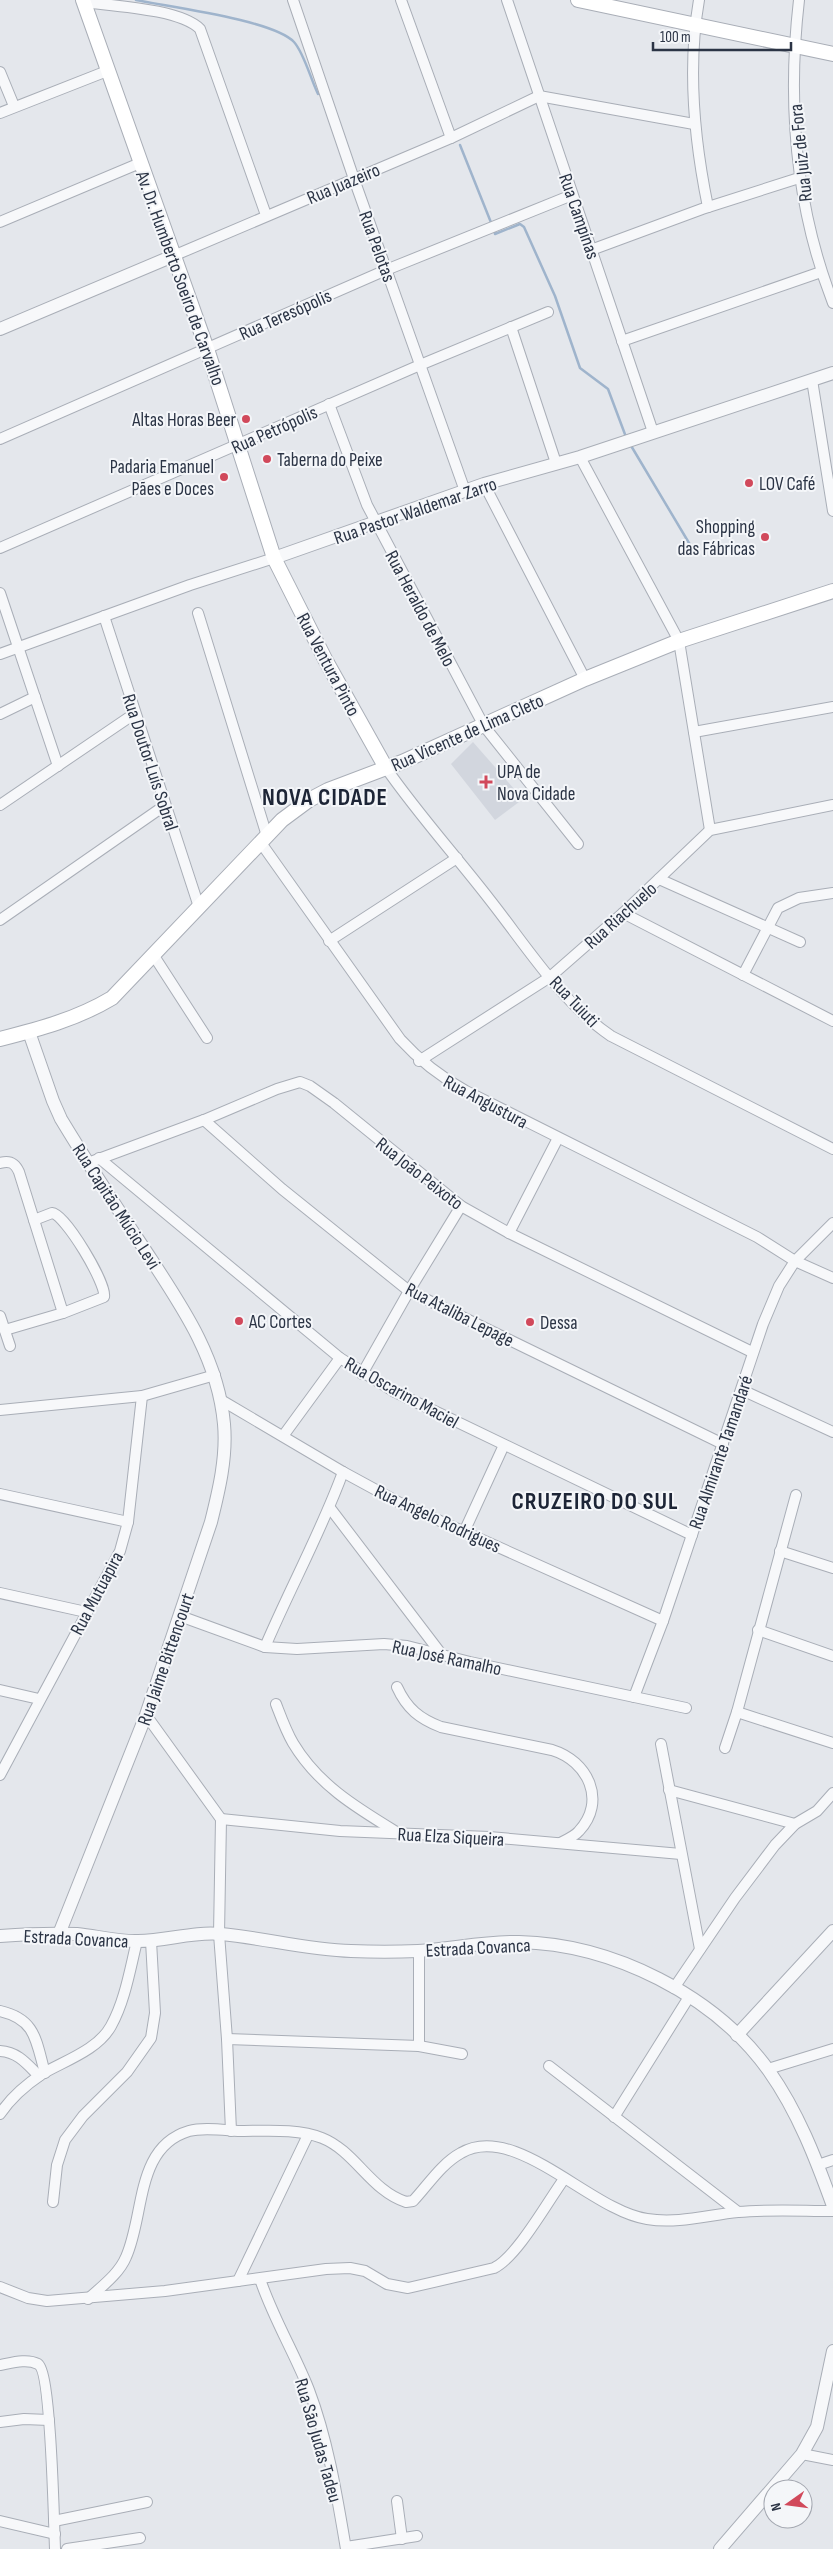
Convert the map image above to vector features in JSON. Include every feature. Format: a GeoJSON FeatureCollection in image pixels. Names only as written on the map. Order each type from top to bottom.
{"type":"FeatureCollection","features":[{"type":"Feature","properties":{"kind":"main road"},"geometry":{"type":"LineString","coordinates":[[578,0],[833,54]]}},
{"type":"Feature","properties":{"kind":"main road","name":"Av. Dr. Humberto Soeiro de Carvalho"},"geometry":{"type":"LineString","coordinates":[[84,1],[107,71],[207,349],[274,558]]}},
{"type":"Feature","properties":{"kind":"main road","name":"Rua Ventura Pinto"},"geometry":{"type":"LineString","coordinates":[[274,558],[326,660],[386,768]]}},
{"type":"Feature","properties":{"kind":"main road","name":"Rua Vicente de Lima Cleto"},"geometry":{"type":"LineString","coordinates":[[0,1039],[75,1017],[112,998],[282,820],[309,800],[484,726],[585,679],[679,641],[833,591]]}},
{"type":"Feature","properties":{"kind":"street","name":"Rua Pelotas"},"geometry":{"type":"LineString","coordinates":[[293,0],[354,179],[465,491]]}},
{"type":"Feature","properties":{"kind":"street"},"geometry":{"type":"LineString","coordinates":[[401,0],[451,138]]}},
{"type":"Feature","properties":{"kind":"street","name":"Rua Campínas"},"geometry":{"type":"LineString","coordinates":[[507,0],[654,432]]}},
{"type":"Feature","properties":{"kind":"street"},"geometry":{"type":"LineString","coordinates":[[699,0],[694,26],[694,124],[708,207]]}},
{"type":"Feature","properties":{"kind":"street","name":"Rua Juiz de Fora"},"geometry":{"type":"LineString","coordinates":[[799,0],[794,46],[793,114],[799,178],[821,272],[833,303]]}},
{"type":"Feature","properties":{"kind":"street"},"geometry":{"type":"LineString","coordinates":[[84,1],[176,16],[193,22],[205,38],[266,215]]}},
{"type":"Feature","properties":{"kind":"street"},"geometry":{"type":"LineString","coordinates":[[0,113],[107,71]]}},
{"type":"Feature","properties":{"kind":"street"},"geometry":{"type":"LineString","coordinates":[[0,72],[14,106]]}},
{"type":"Feature","properties":{"kind":"street","name":"Rua Juazeiro"},"geometry":{"type":"LineString","coordinates":[[0,329],[451,138],[539,96]]}},
{"type":"Feature","properties":{"kind":"street"},"geometry":{"type":"LineString","coordinates":[[539,96],[694,124]]}},
{"type":"Feature","properties":{"kind":"street"},"geometry":{"type":"LineString","coordinates":[[0,222],[140,162]]}},
{"type":"Feature","properties":{"kind":"street"},"geometry":{"type":"LineString","coordinates":[[591,250],[708,207],[799,178]]}},
{"type":"Feature","properties":{"kind":"street","name":"Rua Teresópolis"},"geometry":{"type":"LineString","coordinates":[[0,440],[386,270],[572,194]]}},
{"type":"Feature","properties":{"kind":"street"},"geometry":{"type":"LineString","coordinates":[[622,341],[821,272]]}},
{"type":"Feature","properties":{"kind":"street","name":"Rua Petrópolis"},"geometry":{"type":"LineString","coordinates":[[0,548],[329,404],[548,312]]}},
{"type":"Feature","properties":{"kind":"street"},"geometry":{"type":"LineString","coordinates":[[511,327],[556,463]]}},
{"type":"Feature","properties":{"kind":"street","name":"Rua Pastor Waldemar Zarro"},"geometry":{"type":"LineString","coordinates":[[0,654],[104,616],[377,524],[484,484],[580,456],[833,374]]}},
{"type":"Feature","properties":{"kind":"street"},"geometry":{"type":"LineString","coordinates":[[812,380],[833,511]]}},
{"type":"Feature","properties":{"kind":"street","name":"Rua Heraldo de Melo"},"geometry":{"type":"LineString","coordinates":[[329,404],[367,505],[484,726],[578,844]]}},
{"type":"Feature","properties":{"kind":"street"},"geometry":{"type":"LineString","coordinates":[[580,456],[679,641],[710,830],[833,805]]}},
{"type":"Feature","properties":{"kind":"street"},"geometry":{"type":"LineString","coordinates":[[484,484],[585,679]]}},
{"type":"Feature","properties":{"kind":"street"},"geometry":{"type":"LineString","coordinates":[[0,593],[58,766]]}},
{"type":"Feature","properties":{"kind":"street","name":"Rua Angustura"},"geometry":{"type":"LineString","coordinates":[[198,613],[264,840],[329,941],[400,1039],[419,1061],[443,1079],[757,1237],[795,1261],[833,1278]]}},
{"type":"Feature","properties":{"kind":"street","name":"Rua Doutor Luís Sobral"},"geometry":{"type":"LineString","coordinates":[[104,616],[164,806],[200,907]]}},
{"type":"Feature","properties":{"kind":"street"},"geometry":{"type":"LineString","coordinates":[[0,714],[34,698]]}},
{"type":"Feature","properties":{"kind":"street"},"geometry":{"type":"LineString","coordinates":[[694,732],[833,708]]}},
{"type":"Feature","properties":{"kind":"street"},"geometry":{"type":"LineString","coordinates":[[0,805],[134,714]]}},
{"type":"Feature","properties":{"kind":"street","name":"Rua Tuiuti"},"geometry":{"type":"LineString","coordinates":[[386,768],[581,1014],[611,1036],[833,1149]]}},
{"type":"Feature","properties":{"kind":"street"},"geometry":{"type":"LineString","coordinates":[[0,920],[164,806]]}},
{"type":"Feature","properties":{"kind":"street","name":"Rua Riachuelo"},"geometry":{"type":"LineString","coordinates":[[419,1061],[550,977],[623,913],[710,830]]}},
{"type":"Feature","properties":{"kind":"street"},"geometry":{"type":"LineString","coordinates":[[329,941],[457,858]]}},
{"type":"Feature","properties":{"kind":"street"},"geometry":{"type":"LineString","coordinates":[[659,879],[800,942]]}},
{"type":"Feature","properties":{"kind":"street"},"geometry":{"type":"LineString","coordinates":[[743,975],[778,908],[799,898],[833,893]]}},
{"type":"Feature","properties":{"kind":"street"},"geometry":{"type":"LineString","coordinates":[[623,913],[833,1021]]}},
{"type":"Feature","properties":{"kind":"street"},"geometry":{"type":"LineString","coordinates":[[154,956],[207,1038]]}},
{"type":"Feature","properties":{"kind":"street","name":"Rua Capitão Múcio Levi"},"geometry":{"type":"LineString","coordinates":[[29,1032],[53,1101],[94,1161],[181,1306],[204,1347],[215,1375]]}},
{"type":"Feature","properties":{"kind":"street","name":"Rua João Peixoto"},"geometry":{"type":"LineString","coordinates":[[94,1161],[204,1120],[277,1089],[300,1082],[310,1086],[334,1103],[460,1206],[509,1233],[752,1352]]}},
{"type":"Feature","properties":{"kind":"street","name":"Rua Ataliba Lepage"},"geometry":{"type":"LineString","coordinates":[[204,1120],[282,1189],[409,1291],[723,1444]]}},
{"type":"Feature","properties":{"kind":"street"},"geometry":{"type":"LineString","coordinates":[[509,1233],[558,1138]]}},
{"type":"Feature","properties":{"kind":"street"},"geometry":{"type":"LineString","coordinates":[[0,1163],[7,1161],[17,1167],[63,1314]]}},
{"type":"Feature","properties":{"kind":"street","name":"Rua Oscarino Maciel"},"geometry":{"type":"LineString","coordinates":[[94,1161],[362,1374],[504,1445],[692,1535]]}},
{"type":"Feature","properties":{"kind":"street"},"geometry":{"type":"LineString","coordinates":[[362,1374],[460,1206]]}},
{"type":"Feature","properties":{"kind":"street"},"geometry":{"type":"LineString","coordinates":[[5,1330],[63,1314],[101,1300],[104,1297],[104,1289],[91,1263],[59,1215],[52,1213],[34,1220]]}},
{"type":"Feature","properties":{"kind":"street","name":"Rua Almirante Tamandaré"},"geometry":{"type":"LineString","coordinates":[[634,1697],[663,1621],[742,1390],[752,1352],[779,1286],[795,1261],[833,1223]]}},
{"type":"Feature","properties":{"kind":"street"},"geometry":{"type":"LineString","coordinates":[[0,1316],[10,1346]]}},
{"type":"Feature","properties":{"kind":"street"},"geometry":{"type":"LineString","coordinates":[[283,1436],[340,1358]]}},
{"type":"Feature","properties":{"kind":"street"},"geometry":{"type":"LineString","coordinates":[[0,1410],[142,1396],[215,1375]]}},
{"type":"Feature","properties":{"kind":"street","name":"Rua Jaime Bittencourt"},"geometry":{"type":"LineString","coordinates":[[59,1934],[146,1715],[212,1522],[219,1492],[225,1447],[221,1400],[215,1375]]}},
{"type":"Feature","properties":{"kind":"street"},"geometry":{"type":"LineString","coordinates":[[742,1390],[833,1432]]}},
{"type":"Feature","properties":{"kind":"street","name":"Rua Mutuapira"},"geometry":{"type":"LineString","coordinates":[[0,1775],[120,1550],[128,1522],[142,1396]]}},
{"type":"Feature","properties":{"kind":"street","name":"Rua Angelo Rodrigues"},"geometry":{"type":"LineString","coordinates":[[221,1400],[343,1472],[400,1503],[663,1621]]}},
{"type":"Feature","properties":{"kind":"street"},"geometry":{"type":"LineString","coordinates":[[464,1532],[504,1445]]}},
{"type":"Feature","properties":{"kind":"street"},"geometry":{"type":"LineString","coordinates":[[266,1647],[285,1601],[330,1508],[343,1472]]}},
{"type":"Feature","properties":{"kind":"street"},"geometry":{"type":"LineString","coordinates":[[0,1494],[128,1522]]}},
{"type":"Feature","properties":{"kind":"street"},"geometry":{"type":"LineString","coordinates":[[725,1748],[737,1712],[796,1495]]}},
{"type":"Feature","properties":{"kind":"street"},"geometry":{"type":"LineString","coordinates":[[330,1508],[442,1655]]}},
{"type":"Feature","properties":{"kind":"street"},"geometry":{"type":"LineString","coordinates":[[780,1551],[833,1568]]}},
{"type":"Feature","properties":{"kind":"street"},"geometry":{"type":"LineString","coordinates":[[0,1593],[86,1612]]}},
{"type":"Feature","properties":{"kind":"street","name":"Rua José Ramalho"},"geometry":{"type":"LineString","coordinates":[[180,1616],[266,1647],[297,1648],[384,1644],[407,1646],[686,1708]]}},
{"type":"Feature","properties":{"kind":"street"},"geometry":{"type":"LineString","coordinates":[[758,1630],[833,1656]]}},
{"type":"Feature","properties":{"kind":"street"},"geometry":{"type":"LineString","coordinates":[[397,1687],[409,1708],[427,1722],[564,1753],[576,1762],[591,1785],[592,1806],[589,1817],[578,1833],[560,1843]]}},
{"type":"Feature","properties":{"kind":"street"},"geometry":{"type":"LineString","coordinates":[[0,1690],[39,1699]]}},
{"type":"Feature","properties":{"kind":"street"},"geometry":{"type":"LineString","coordinates":[[276,1704],[292,1741],[305,1762],[324,1784],[399,1833]]}},
{"type":"Feature","properties":{"kind":"street"},"geometry":{"type":"LineString","coordinates":[[737,1712],[833,1743]]}},
{"type":"Feature","properties":{"kind":"street"},"geometry":{"type":"LineString","coordinates":[[146,1715],[221,1820],[219,1934],[228,2039],[231,2131]]}},
{"type":"Feature","properties":{"kind":"street"},"geometry":{"type":"LineString","coordinates":[[661,1744],[700,1949]]}},
{"type":"Feature","properties":{"kind":"street"},"geometry":{"type":"LineString","coordinates":[[669,1790],[795,1824]]}},
{"type":"Feature","properties":{"kind":"street"},"geometry":{"type":"LineString","coordinates":[[674,1988],[774,1846],[795,1824],[816,1810],[833,1793]]}},
{"type":"Feature","properties":{"kind":"street","name":"Rua Elza Siqueira"},"geometry":{"type":"LineString","coordinates":[[221,1820],[340,1831],[489,1837],[681,1854]]}},
{"type":"Feature","properties":{"kind":"street"},"geometry":{"type":"LineString","coordinates":[[737,2035],[833,1931]]}},
{"type":"Feature","properties":{"kind":"street","name":"Estrada Covanca"},"geometry":{"type":"LineString","coordinates":[[0,1936],[59,1934],[137,1942],[193,1934],[219,1934],[349,1951],[419,1950],[495,1942],[521,1942],[556,1945],[614,1959],[643,1969],[689,1997],[737,2035],[768,2069],[803,2131],[833,2206]]}},
{"type":"Feature","properties":{"kind":"street"},"geometry":{"type":"LineString","coordinates":[[53,2202],[57,2165],[65,2140],[83,2116],[127,2072],[151,2038],[155,2013],[151,1940]]}},
{"type":"Feature","properties":{"kind":"street"},"geometry":{"type":"LineString","coordinates":[[0,2114],[7,2103],[42,2074],[86,2049],[111,2028],[121,2002],[137,1942]]}},
{"type":"Feature","properties":{"kind":"street"},"geometry":{"type":"LineString","coordinates":[[419,1950],[419,2046]]}},
{"type":"Feature","properties":{"kind":"street"},"geometry":{"type":"LineString","coordinates":[[614,2117],[689,1997]]}},
{"type":"Feature","properties":{"kind":"street"},"geometry":{"type":"LineString","coordinates":[[0,2011],[20,2017],[28,2024],[42,2074]]}},
{"type":"Feature","properties":{"kind":"street"},"geometry":{"type":"LineString","coordinates":[[228,2039],[419,2046],[462,2054]]}},
{"type":"Feature","properties":{"kind":"street"},"geometry":{"type":"LineString","coordinates":[[768,2069],[833,2049]]}},
{"type":"Feature","properties":{"kind":"street"},"geometry":{"type":"LineString","coordinates":[[0,2051],[9,2052],[21,2058],[42,2074]]}},
{"type":"Feature","properties":{"kind":"street"},"geometry":{"type":"LineString","coordinates":[[549,2066],[738,2212]]}},
{"type":"Feature","properties":{"kind":"street"},"geometry":{"type":"LineString","coordinates":[[88,2299],[120,2269],[126,2258],[142,2194],[159,2149],[167,2142],[190,2130],[321,2137],[335,2145],[379,2186],[406,2202],[413,2201],[449,2161],[462,2152],[484,2145],[513,2151],[549,2169],[611,2207],[648,2219],[675,2220],[738,2212],[833,2211]]}},
{"type":"Feature","properties":{"kind":"street"},"geometry":{"type":"LineString","coordinates":[[238,2281],[308,2135]]}},
{"type":"Feature","properties":{"kind":"street"},"geometry":{"type":"LineString","coordinates":[[818,2165],[833,2160]]}},
{"type":"Feature","properties":{"kind":"street"},"geometry":{"type":"LineString","coordinates":[[0,2286],[28,2298],[47,2301],[88,2299],[260,2279],[326,2269],[350,2268],[365,2271],[387,2284],[408,2288],[494,2268],[503,2263],[514,2251],[564,2179]]}},
{"type":"Feature","properties":{"kind":"street","name":"Rua São Judas Tadeu"},"geometry":{"type":"LineString","coordinates":[[260,2279],[268,2304],[309,2390],[331,2469],[346,2548]]}},
{"type":"Feature","properties":{"kind":"street"},"geometry":{"type":"LineString","coordinates":[[720,2549],[802,2454],[817,2427],[833,2352]]}},
{"type":"Feature","properties":{"kind":"street"},"geometry":{"type":"LineString","coordinates":[[0,2365],[16,2361],[37,2364],[42,2369],[49,2420],[56,2549]]}},
{"type":"Feature","properties":{"kind":"street"},"geometry":{"type":"LineString","coordinates":[[0,2422],[24,2419],[49,2420]]}},
{"type":"Feature","properties":{"kind":"street"},"geometry":{"type":"LineString","coordinates":[[802,2454],[833,2460]]}},
{"type":"Feature","properties":{"kind":"street"},"geometry":{"type":"LineString","coordinates":[[346,2548],[409,2538],[397,2501]]}},
{"type":"Feature","properties":{"kind":"street"},"geometry":{"type":"LineString","coordinates":[[54,2521],[147,2502]]}},
{"type":"Feature","properties":{"kind":"street"},"geometry":{"type":"LineString","coordinates":[[0,2521],[55,2534]]}},
{"type":"Feature","properties":{"kind":"street"},"geometry":{"type":"LineString","coordinates":[[67,2549],[140,2538]]}},
{"type":"Feature","properties":{"kind":"shaded area","name":"UPA de Nova Cidade"},"geometry":{"type":"Polygon","coordinates":[[[473,742],[523,799],[495,820],[451,764],[473,742]]]}},
{"type":"Feature","properties":{"kind":"waterway"},"geometry":{"type":"LineString","coordinates":[[136,0],[220,15],[265,27],[283,34],[298,47],[318,94]]}},
{"type":"Feature","properties":{"kind":"waterway"},"geometry":{"type":"LineString","coordinates":[[460,145],[492,225]]}},
{"type":"Feature","properties":{"kind":"waterway"},"geometry":{"type":"LineString","coordinates":[[494,230],[495,234],[520,224],[524,227],[555,296],[580,368],[608,389],[626,437]]}},
{"type":"Feature","properties":{"kind":"waterway"},"geometry":{"type":"LineString","coordinates":[[630,444],[692,548]]}},
{"type":"Feature","properties":{"kind":"place","name":"Altas Horas Beer"},"geometry":{"type":"Point","coordinates":[246,419]}},
{"type":"Feature","properties":{"kind":"place","name":"Taberna do Peixe"},"geometry":{"type":"Point","coordinates":[267,459]}},
{"type":"Feature","properties":{"kind":"place","name":"Padaria Emanuel Pães e Doces"},"geometry":{"type":"Point","coordinates":[224,477]}},
{"type":"Feature","properties":{"kind":"place","name":"LOV Café"},"geometry":{"type":"Point","coordinates":[749,483]}},
{"type":"Feature","properties":{"kind":"place","name":"Shopping das Fábricas"},"geometry":{"type":"Point","coordinates":[765,537]}},
{"type":"Feature","properties":{"kind":"place","name":"UPA de Nova Cidade"},"geometry":{"type":"Point","coordinates":[486,782]}},
{"type":"Feature","properties":{"kind":"place","name":"AC Cortes"},"geometry":{"type":"Point","coordinates":[239,1321]}},
{"type":"Feature","properties":{"kind":"place","name":"Dessa"},"geometry":{"type":"Point","coordinates":[530,1322]}},
{"type":"Feature","properties":{"kind":"district","name":"NOVA CIDADE"},"geometry":{"type":"Point","coordinates":[325,797]}},
{"type":"Feature","properties":{"kind":"district","name":"CRUZEIRO DO SUL"},"geometry":{"type":"Point","coordinates":[595,1501]}}]}
